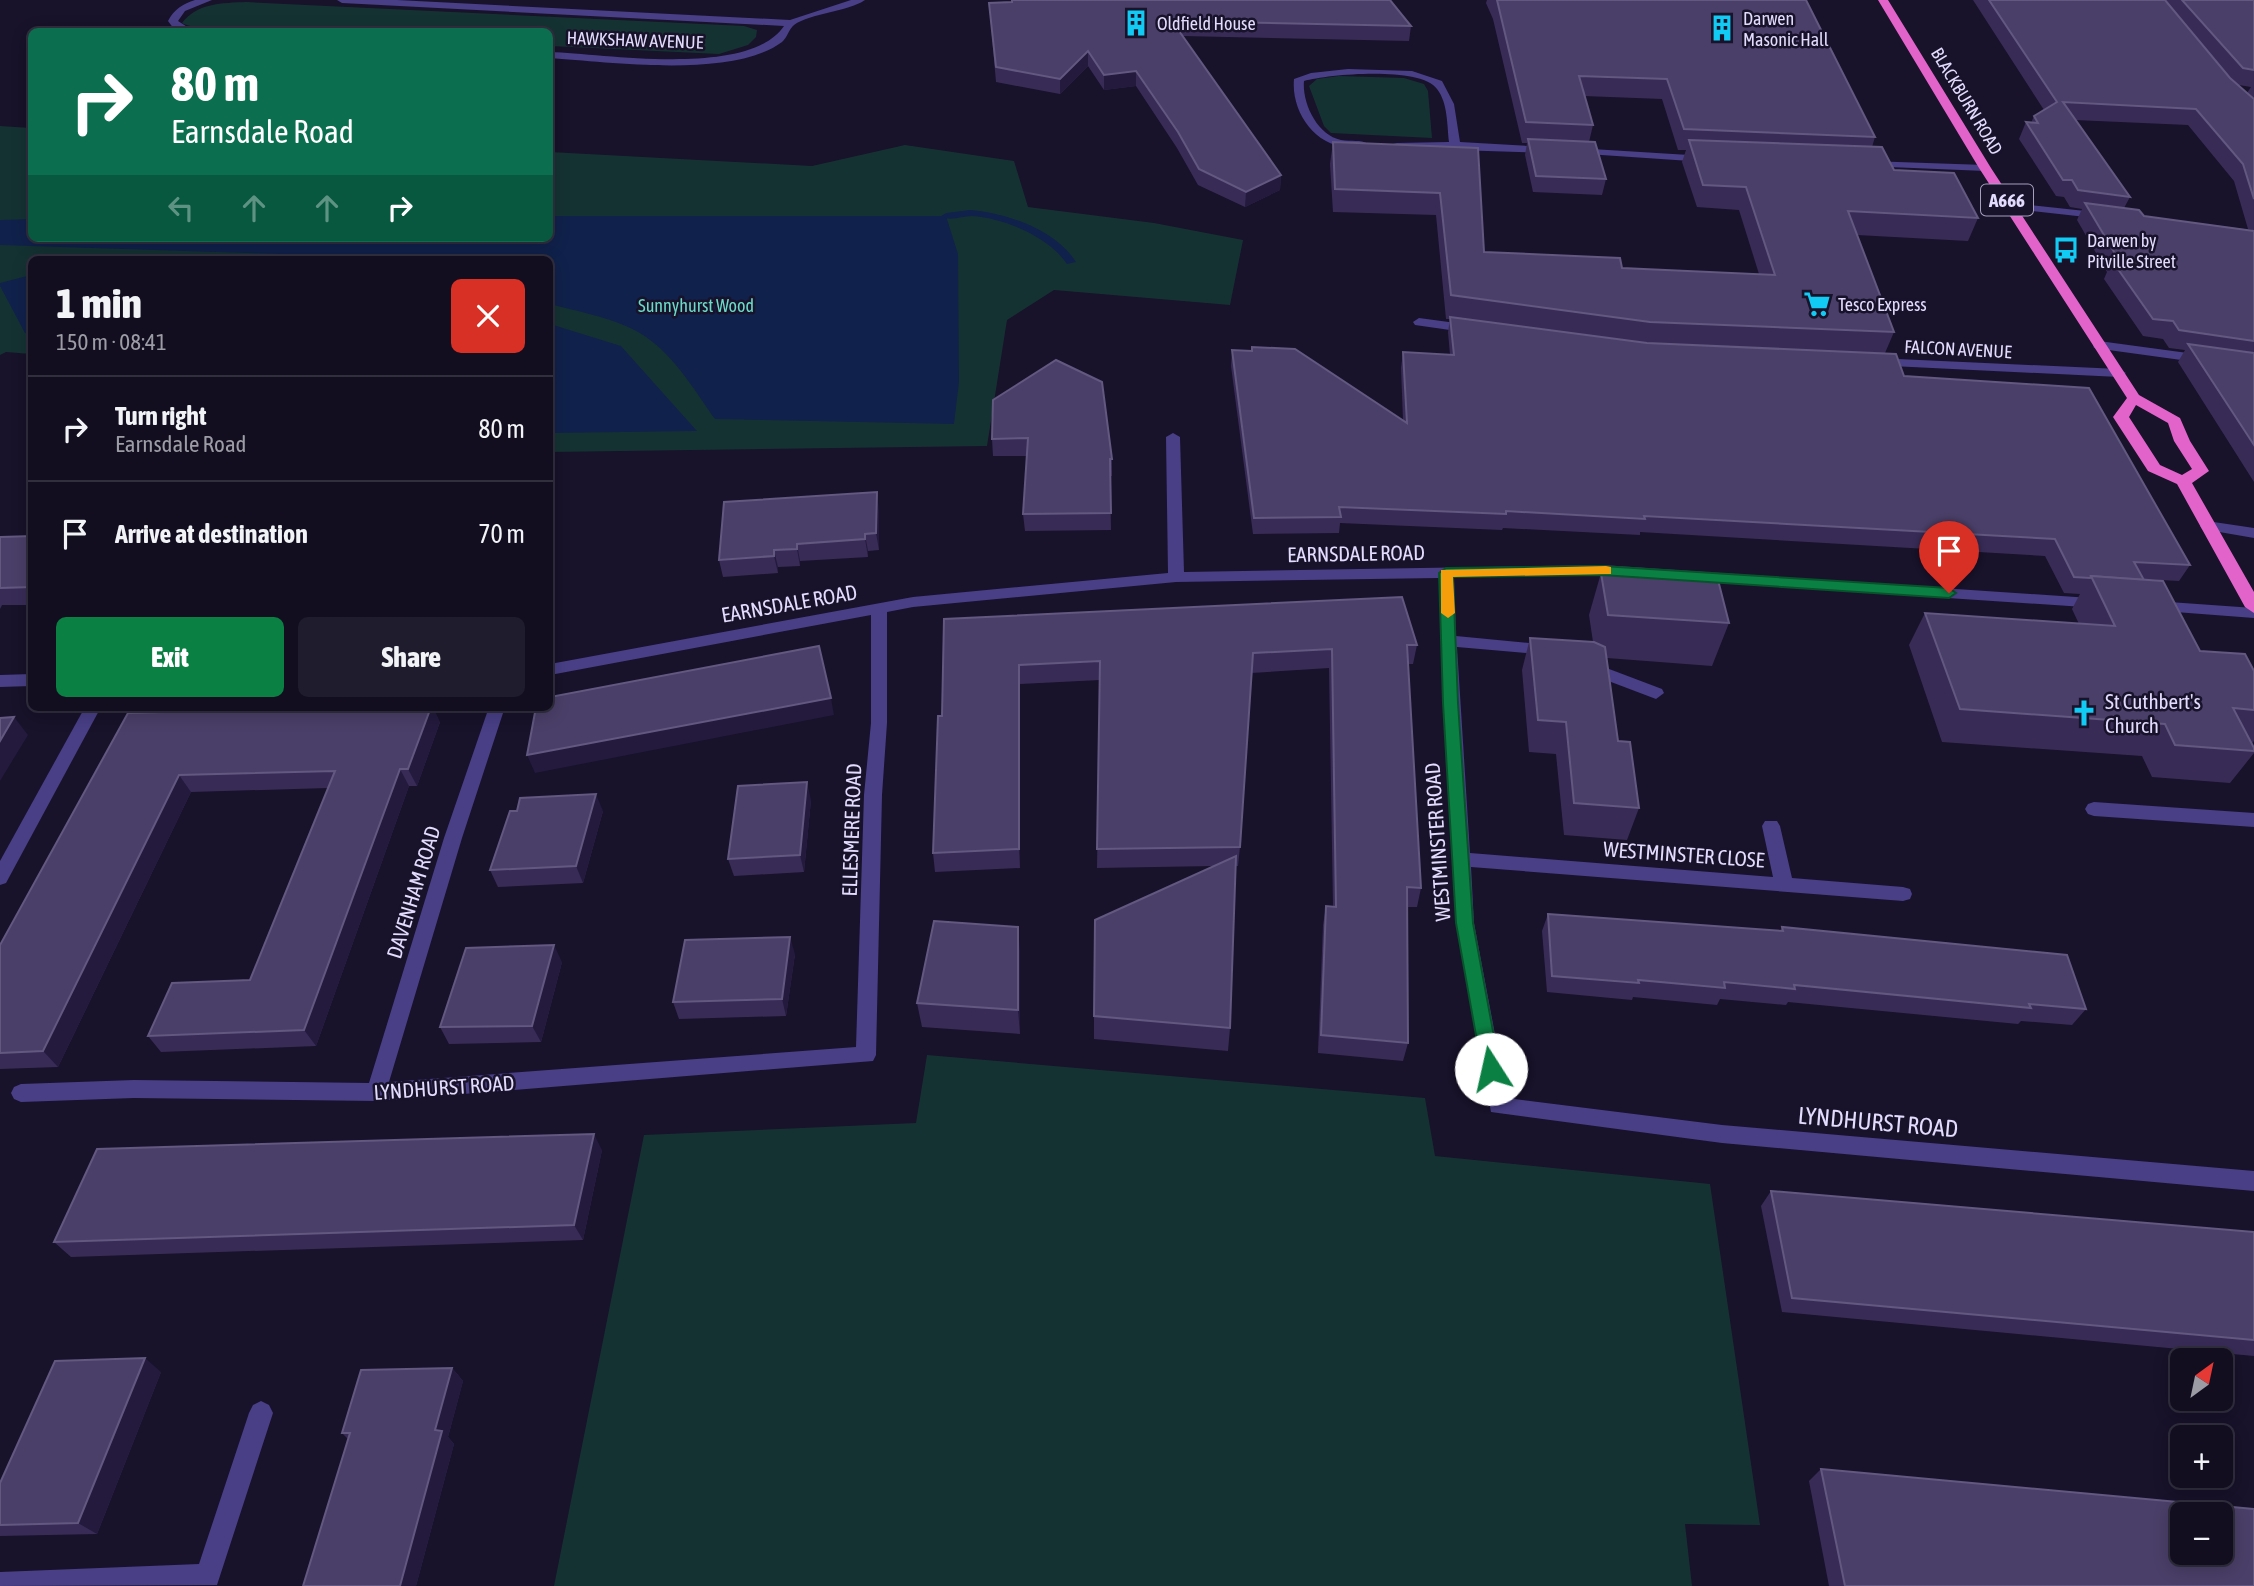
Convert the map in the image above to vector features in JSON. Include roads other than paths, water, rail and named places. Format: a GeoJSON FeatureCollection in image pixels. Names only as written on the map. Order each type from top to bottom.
{"type":"FeatureCollection","features":[{"type":"Feature","properties":{"kind":"highway","name":"BLACKBURN ROAD"},"geometry":{"type":"LineString","coordinates":[[1883,0],[1985,167],[2134,398],[2175,421],[2182,441],[2202,471],[2183,481]]}},
{"type":"Feature","properties":{"kind":"highway"},"geometry":{"type":"LineString","coordinates":[[2134,398],[2121,417],[2154,468],[2183,481],[2254,607]]}},
{"type":"Feature","properties":{"kind":"street"},"geometry":{"type":"LineString","coordinates":[[180,28],[173,21],[175,15],[181,9],[207,0]]}},
{"type":"Feature","properties":{"kind":"street","name":"HAWKSHAW AVENUE"},"geometry":{"type":"LineString","coordinates":[[342,0],[792,23],[860,0]]}},
{"type":"Feature","properties":{"kind":"street","name":"HAWKSHAW AVENUE"},"geometry":{"type":"LineString","coordinates":[[553,55],[663,61],[725,59],[778,40],[792,23]]}},
{"type":"Feature","properties":{"kind":"street"},"geometry":{"type":"LineString","coordinates":[[1455,145],[1447,101],[1438,83],[1425,77],[1406,73],[1353,71],[1316,73],[1299,79],[1297,90],[1307,117],[1330,140],[1383,146],[1455,145],[1713,159]]}},
{"type":"Feature","properties":{"kind":"street"},"geometry":{"type":"LineString","coordinates":[[1862,164],[1985,167]]}},
{"type":"Feature","properties":{"kind":"street"},"geometry":{"type":"LineString","coordinates":[[2010,205],[2116,218]]}},
{"type":"Feature","properties":{"kind":"street"},"geometry":{"type":"LineString","coordinates":[[1419,322],[1481,331]]}},
{"type":"Feature","properties":{"kind":"street"},"geometry":{"type":"LineString","coordinates":[[2099,345],[2254,366]]}},
{"type":"Feature","properties":{"kind":"street","name":"FALCON AVENUE"},"geometry":{"type":"LineString","coordinates":[[1866,362],[2119,373]]}},
{"type":"Feature","properties":{"kind":"street"},"geometry":{"type":"LineString","coordinates":[[1173,437],[1177,577]]}},
{"type":"Feature","properties":{"kind":"street"},"geometry":{"type":"LineString","coordinates":[[2207,526],[2254,533]]}},
{"type":"Feature","properties":{"kind":"street","name":"EARNSDALE ROAD"},"geometry":{"type":"LineString","coordinates":[[553,668],[930,600],[1177,577],[1602,570],[2112,604]]}},
{"type":"Feature","properties":{"kind":"street","name":"WESTMINSTER ROAD"},"geometry":{"type":"LineString","coordinates":[[1446,573],[1465,923],[1498,1106]]}},
{"type":"Feature","properties":{"kind":"street"},"geometry":{"type":"LineString","coordinates":[[2139,605],[2254,612]]}},
{"type":"Feature","properties":{"kind":"street","name":"ELLESMERE ROAD"},"geometry":{"type":"LineString","coordinates":[[866,1055],[873,795],[879,723],[879,608]]}},
{"type":"Feature","properties":{"kind":"street"},"geometry":{"type":"LineString","coordinates":[[1449,641],[1545,649],[1629,685],[1656,693]]}},
{"type":"Feature","properties":{"kind":"street"},"geometry":{"type":"LineString","coordinates":[[0,681],[28,680]]}},
{"type":"Feature","properties":{"kind":"street"},"geometry":{"type":"LineString","coordinates":[[0,878],[91,711]]}},
{"type":"Feature","properties":{"kind":"street","name":"DAVENHAM ROAD"},"geometry":{"type":"LineString","coordinates":[[376,1092],[495,711]]}},
{"type":"Feature","properties":{"kind":"street"},"geometry":{"type":"LineString","coordinates":[[2094,809],[2254,820]]}},
{"type":"Feature","properties":{"kind":"street"},"geometry":{"type":"LineString","coordinates":[[1771,826],[1784,884]]}},
{"type":"Feature","properties":{"kind":"street","name":"WESTMINSTER CLOSE"},"geometry":{"type":"LineString","coordinates":[[1460,859],[1903,894]]}},
{"type":"Feature","properties":{"kind":"street","name":"LYNDHURST ROAD"},"geometry":{"type":"LineString","coordinates":[[21,1093],[134,1089],[376,1092],[866,1055]]}},
{"type":"Feature","properties":{"kind":"street","name":"LYNDHURST ROAD"},"geometry":{"type":"LineString","coordinates":[[1498,1106],[1722,1134],[2254,1181]]}},
{"type":"Feature","properties":{"kind":"street"},"geometry":{"type":"LineString","coordinates":[[0,1586],[207,1581],[261,1413]]}},
{"type":"Feature","properties":{"kind":"water"},"geometry":{"type":"Polygon","coordinates":[[[553,216],[946,216],[958,254],[959,382],[954,424],[715,419],[675,364],[646,337],[612,321],[553,305],[553,256],[295,256],[0,245],[0,220],[28,219],[28,242],[553,242],[553,216]]]}},
{"type":"Feature","properties":{"kind":"water"},"geometry":{"type":"Polygon","coordinates":[[[28,276],[28,334],[25,333],[0,283],[28,276]]]}},
{"type":"Feature","properties":{"kind":"water"},"geometry":{"type":"Polygon","coordinates":[[[553,325],[621,346],[697,431],[553,433],[553,325]]]}},
{"type":"Feature","properties":{"kind":"waterway"},"geometry":{"type":"LineString","coordinates":[[946,216],[975,213],[1016,225],[1056,245],[1071,262]]}},
{"type":"Feature","properties":{"kind":"place","name":"Oldfield House"},"geometry":{"type":"Point","coordinates":[1136,23]}},
{"type":"Feature","properties":{"kind":"place","name":"Darwen Masonic Hall"},"geometry":{"type":"Point","coordinates":[1722,28]}},
{"type":"Feature","properties":{"kind":"place","name":"Darwen by Pitville Street"},"geometry":{"type":"Point","coordinates":[2066,250]}},
{"type":"Feature","properties":{"kind":"place","name":"Tesco Express"},"geometry":{"type":"Point","coordinates":[1817,304]}},
{"type":"Feature","properties":{"kind":"place","name":"St Cuthbert's Church"},"geometry":{"type":"Point","coordinates":[2084,713]}},
{"type":"Feature","properties":{"kind":"park label","name":"Sunnyhurst Wood"},"geometry":{"type":"Point","coordinates":[696,305]}}]}
